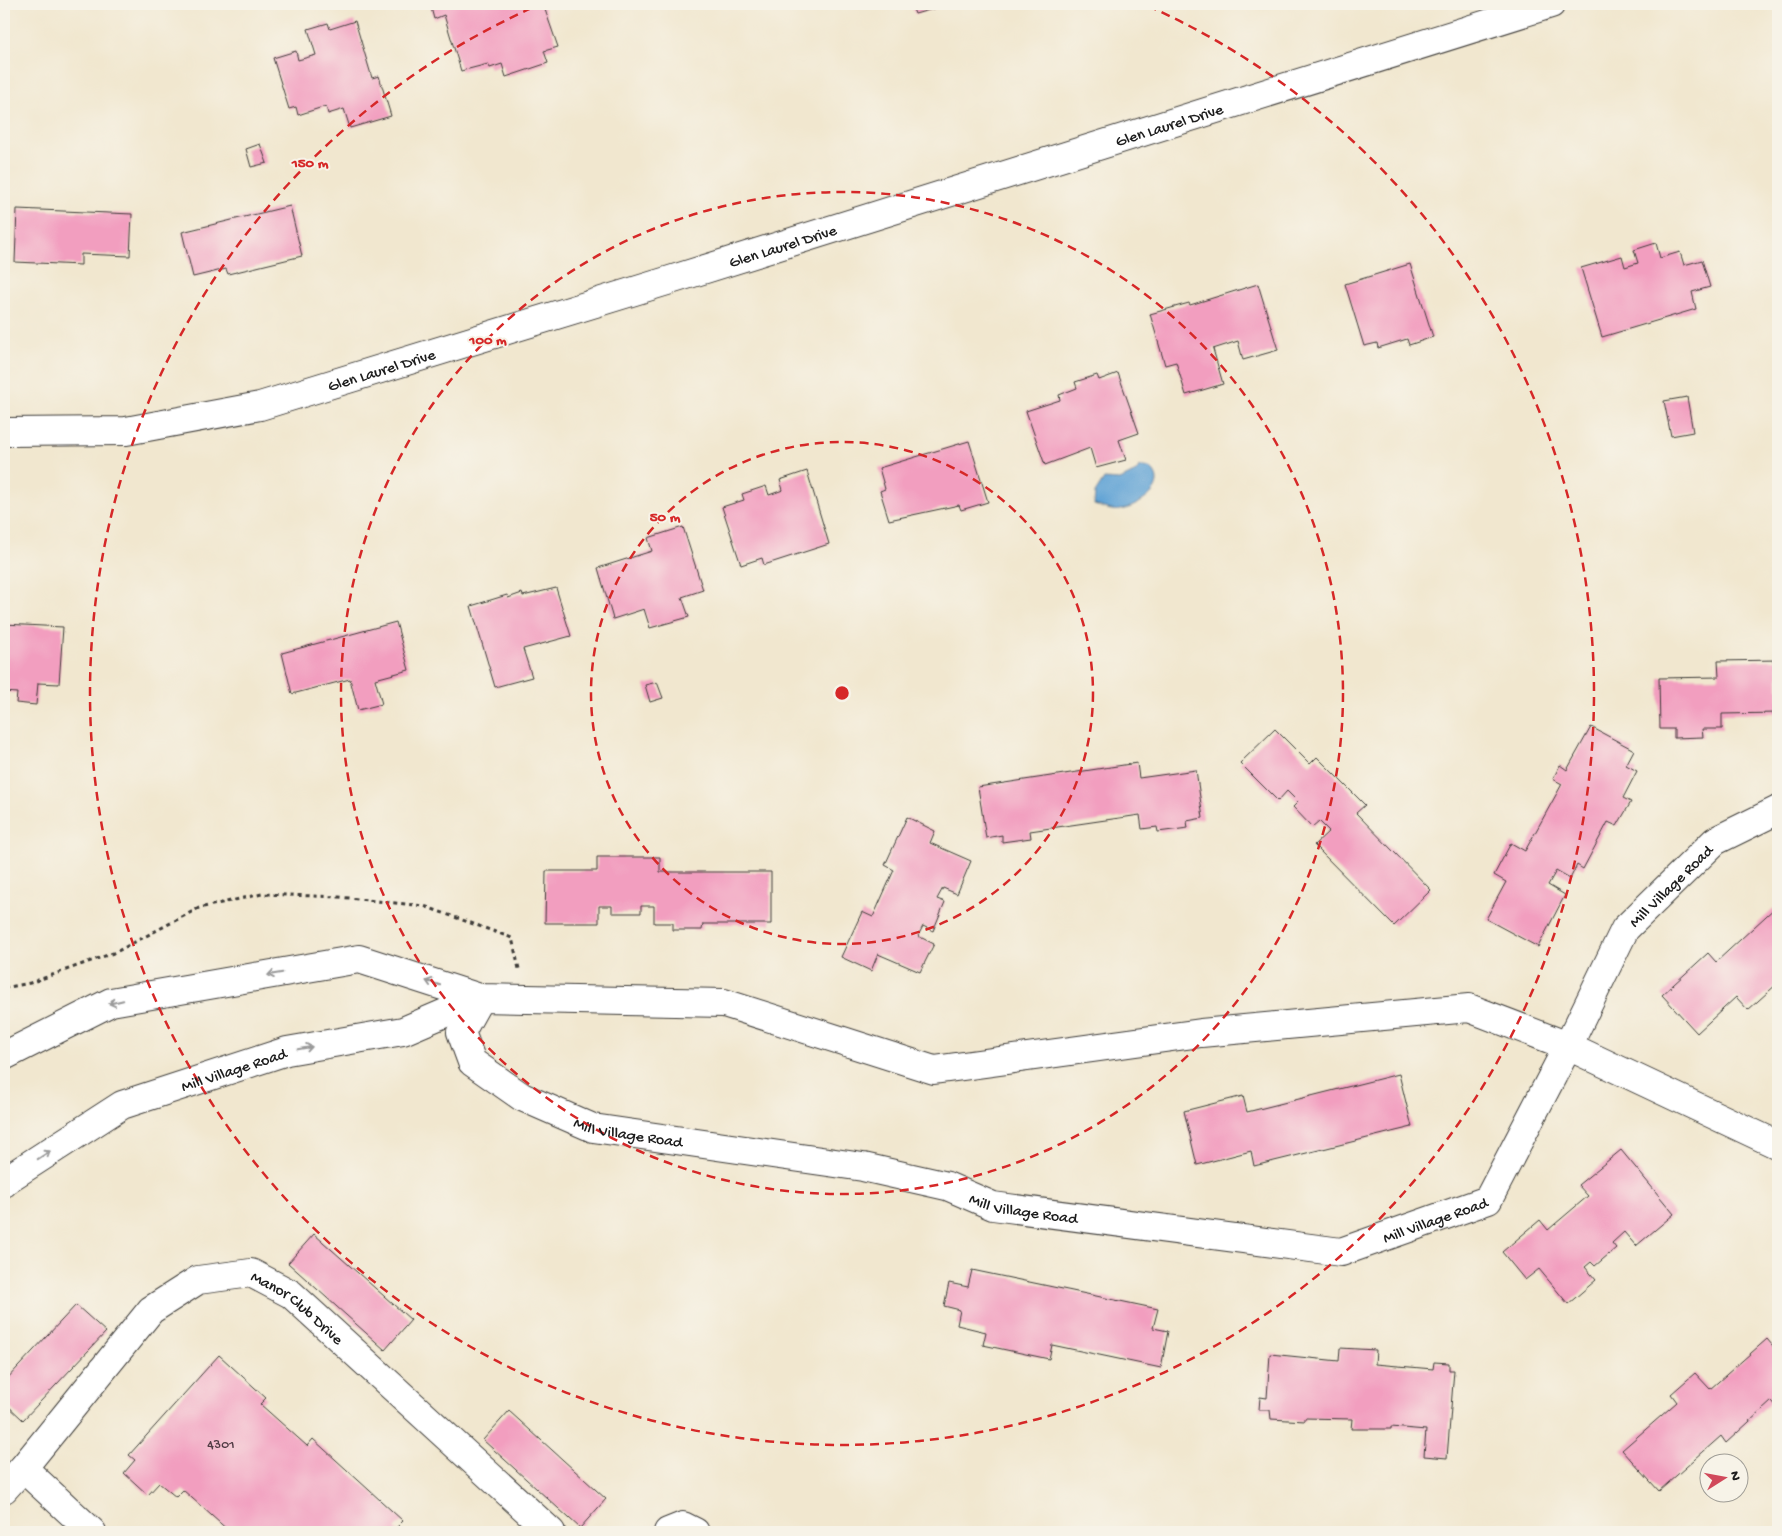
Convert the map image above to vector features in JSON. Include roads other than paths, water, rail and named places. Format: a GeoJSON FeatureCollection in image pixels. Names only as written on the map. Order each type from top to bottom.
{"type":"FeatureCollection","features":[{"type":"Feature","properties":{"kind":"street","name":"Glen Laurel Drive"},"geometry":{"type":"LineString","coordinates":[[4,432],[126,431],[260,406],[667,281],[1551,4]]}},
{"type":"Feature","properties":{"kind":"street","name":"Mill Village Road"},"geometry":{"type":"LineString","coordinates":[[480,998],[461,1032],[472,1062],[522,1098],[593,1128],[863,1167],[947,1186],[992,1206],[1342,1252],[1488,1200],[1568,1046],[1625,929],[1715,840],[1778,810]]}},
{"type":"Feature","properties":{"kind":"street","name":"Mill Village Road"},"geometry":{"type":"LineString","coordinates":[[4,1056],[111,1002],[359,959],[480,998],[724,1003],[934,1070],[1201,1033],[1469,1008],[1568,1046],[1778,1145]]}},
{"type":"Feature","properties":{"kind":"street","name":"Mill Village Road"},"geometry":{"type":"LineString","coordinates":[[4,1183],[122,1105],[287,1051],[403,1031],[480,998]]}},
{"type":"Feature","properties":{"kind":"street","name":"Manor Club Drive"},"geometry":{"type":"LineString","coordinates":[[4,1489],[150,1310],[198,1280],[251,1273],[291,1294],[550,1532]]}},
{"type":"Feature","properties":{"kind":"street"},"geometry":{"type":"LineString","coordinates":[[22,1468],[92,1532]]}},
{"type":"Feature","properties":{"kind":"street"},"geometry":{"type":"LineString","coordinates":[[668,1532],[683,1526],[695,1532]]}},
{"type":"Feature","properties":{"kind":"water"},"geometry":{"type":"Polygon","coordinates":[[[1140,467],[1151,469],[1157,479],[1153,491],[1148,497],[1134,506],[1121,510],[1111,510],[1094,505],[1095,493],[1104,479],[1120,480],[1134,473],[1140,467]]]}}]}
